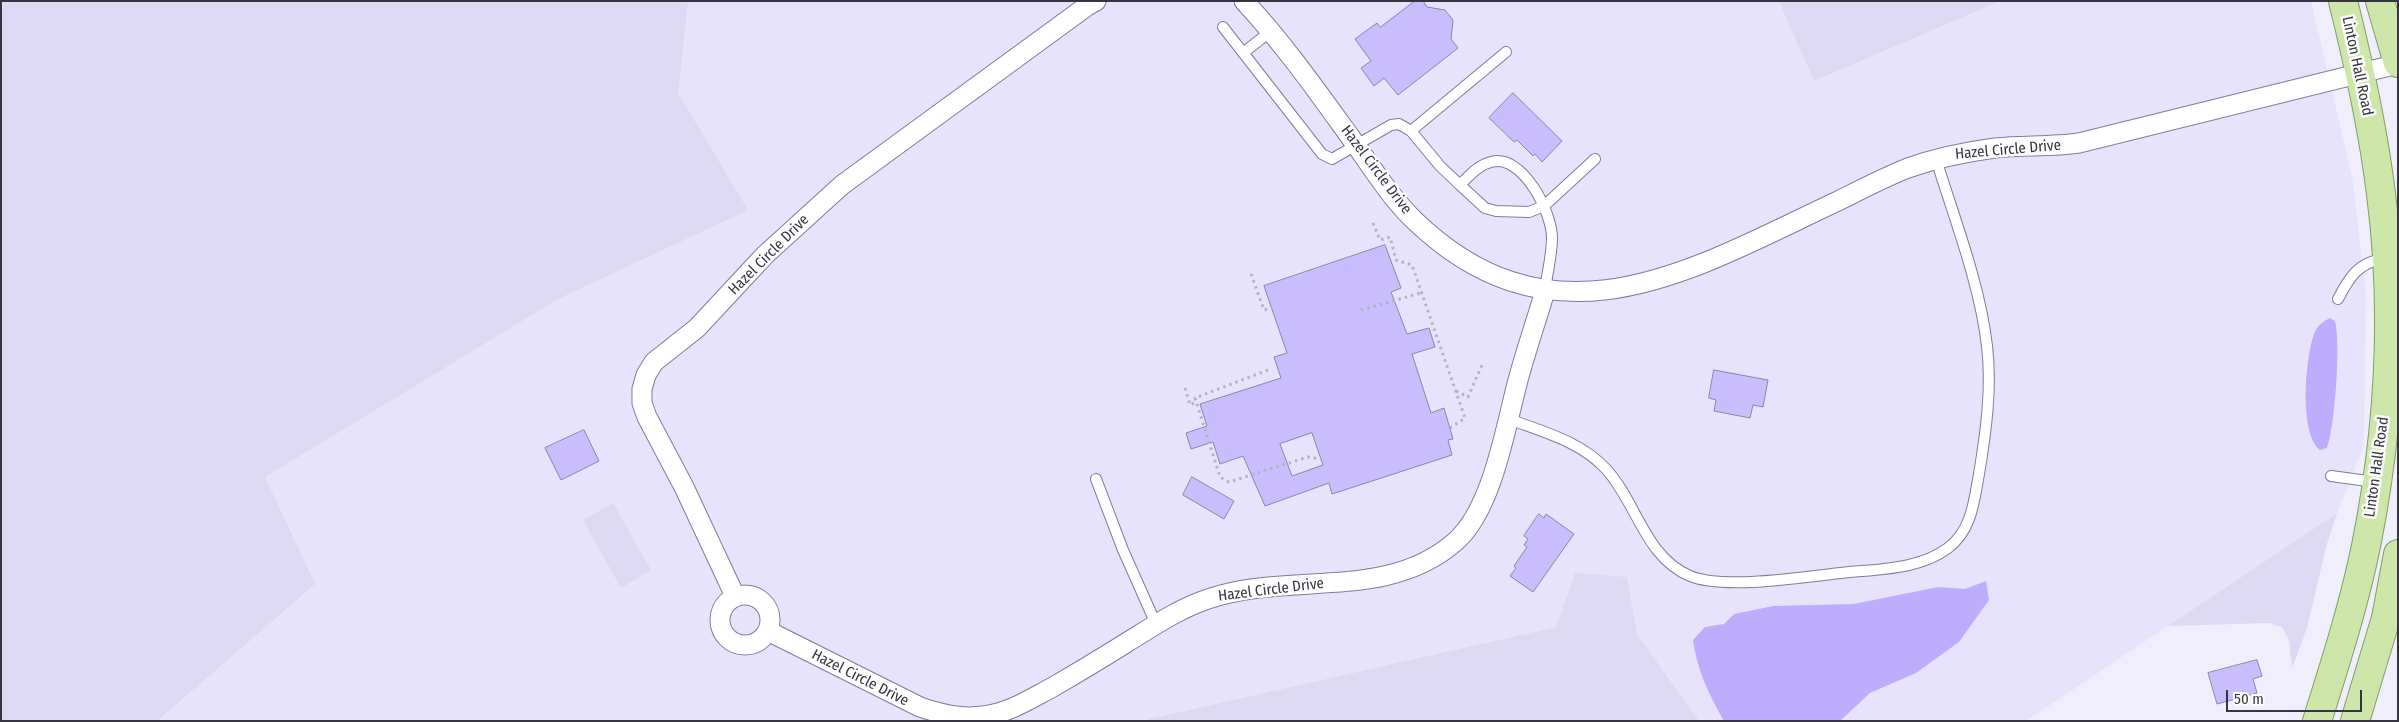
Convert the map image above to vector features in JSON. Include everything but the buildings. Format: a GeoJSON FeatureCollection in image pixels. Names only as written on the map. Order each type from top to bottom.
{"type":"FeatureCollection","features":[{"type":"Feature","properties":{"kind":"main road","name":"Linton Hall Road"},"geometry":{"type":"LineString","coordinates":[[2317,721],[2366,548],[2385,402],[2389,338],[2381,195],[2360,72],[2343,1]]}},
{"type":"Feature","properties":{"kind":"main road"},"geometry":{"type":"LineString","coordinates":[[2380,1],[2398,63]]}},
{"type":"Feature","properties":{"kind":"main road"},"geometry":{"type":"LineString","coordinates":[[2355,721],[2386,618],[2398,554]]}},
{"type":"Feature","properties":{"kind":"street","name":"Hazel Circle Drive"},"geometry":{"type":"LineString","coordinates":[[735,596],[684,486],[647,417],[642,396],[646,374],[654,362],[697,328],[765,255],[842,185],[1096,1]]}},
{"type":"Feature","properties":{"kind":"street","name":"Hazel Circle Drive"},"geometry":{"type":"LineString","coordinates":[[1244,1],[1303,70],[1396,201],[1416,222],[1449,249],[1478,266],[1545,291],[1604,291],[1639,285],[1673,276],[1904,170],[1936,159],[1997,148],[2049,147],[2079,143],[2182,119],[2398,63]]}},
{"type":"Feature","properties":{"kind":"street","name":"Hazel Circle Drive"},"geometry":{"type":"LineString","coordinates":[[768,632],[920,707],[942,714],[968,717],[983,716],[1018,706],[1092,664],[1176,612],[1208,598],[1236,592],[1385,576],[1410,569],[1434,558],[1456,541],[1468,528],[1480,510],[1509,419],[1545,291]]}},
{"type":"Feature","properties":{"kind":"street"},"geometry":{"type":"LineString","coordinates":[[751,594],[764,602],[771,616],[768,632],[756,643],[739,644],[725,635],[721,627],[721,612],[729,600],[735,596],[751,594]]}},
{"type":"Feature","properties":{"kind":"lane"},"geometry":{"type":"LineString","coordinates":[[1223,27],[1322,154],[1332,158],[1391,125],[1398,124],[1411,131],[1440,166],[1485,208],[1496,211],[1528,212],[1544,206],[1595,159]]}},
{"type":"Feature","properties":{"kind":"lane"},"geometry":{"type":"LineString","coordinates":[[1243,53],[1271,31]]}},
{"type":"Feature","properties":{"kind":"lane"},"geometry":{"type":"LineString","coordinates":[[1411,131],[1506,52]]}},
{"type":"Feature","properties":{"kind":"lane"},"geometry":{"type":"LineString","coordinates":[[1509,419],[1568,441],[1588,453],[1606,469],[1621,488],[1660,556],[1676,568],[1702,580],[1730,582],[1804,577],[1920,562],[1939,554],[1960,537],[1973,509],[1985,439],[1989,377],[1987,345],[1978,299],[1936,159]]}},
{"type":"Feature","properties":{"kind":"lane"},"geometry":{"type":"LineString","coordinates":[[1460,185],[1480,166],[1490,162],[1506,163],[1515,168],[1532,185],[1544,206],[1550,222],[1552,237],[1545,291]]}},
{"type":"Feature","properties":{"kind":"lane"},"geometry":{"type":"LineString","coordinates":[[2338,300],[2359,267],[2373,260],[2386,258]]}},
{"type":"Feature","properties":{"kind":"lane"},"geometry":{"type":"LineString","coordinates":[[2331,476],[2376,482]]}},
{"type":"Feature","properties":{"kind":"lane"},"geometry":{"type":"LineString","coordinates":[[1096,479],[1123,550],[1156,624]]}},
{"type":"Feature","properties":{"kind":"path"},"geometry":{"type":"LineString","coordinates":[[1373,223],[1380,240],[1390,236],[1396,260],[1412,265],[1464,418],[1450,428]]}},
{"type":"Feature","properties":{"kind":"path"},"geometry":{"type":"LineString","coordinates":[[1251,274],[1264,310],[1272,308]]}},
{"type":"Feature","properties":{"kind":"path"},"geometry":{"type":"LineString","coordinates":[[1361,310],[1421,292]]}},
{"type":"Feature","properties":{"kind":"path"},"geometry":{"type":"LineString","coordinates":[[1455,391],[1468,397],[1482,366]]}},
{"type":"Feature","properties":{"kind":"path"},"geometry":{"type":"LineString","coordinates":[[1268,370],[1194,398],[1220,478],[1229,482],[1308,457],[1321,459]]}},
{"type":"Feature","properties":{"kind":"path"},"geometry":{"type":"LineString","coordinates":[[1185,388],[1190,405],[1196,402]]}},
{"type":"Feature","properties":{"kind":"shaded area"},"geometry":{"type":"Polygon","coordinates":[[[1,1],[688,1],[678,93],[748,210],[558,299],[265,477],[315,584],[157,721],[1,721],[1,1]]]}},
{"type":"Feature","properties":{"kind":"shaded area"},"geometry":{"type":"Polygon","coordinates":[[[631,1],[2311,1],[2353,181],[2366,295],[2364,445],[2337,513],[2026,721],[1699,721],[1637,634],[1627,578],[1575,573],[1556,627],[1140,721],[53,721],[191,452],[631,1]]]}},
{"type":"Feature","properties":{"kind":"shaded area"},"geometry":{"type":"Polygon","coordinates":[[[1779,1],[2000,1],[1814,81],[1779,1]]]}},
{"type":"Feature","properties":{"kind":"shaded area"},"geometry":{"type":"Polygon","coordinates":[[[2330,318],[2335,321],[2337,332],[2336,385],[2330,437],[2327,448],[2320,450],[2313,441],[2309,429],[2306,413],[2306,377],[2314,334],[2320,324],[2330,318]]]}},
{"type":"Feature","properties":{"kind":"shaded area"},"geometry":{"type":"Polygon","coordinates":[[[613,503],[651,570],[621,588],[583,520],[613,503]]]}},
{"type":"Feature","properties":{"kind":"shaded area"},"geometry":{"type":"Polygon","coordinates":[[[2337,513],[2326,547],[2307,628],[2292,668],[2289,640],[2282,627],[2269,623],[2168,626],[2337,513]]]}},
{"type":"Feature","properties":{"kind":"shaded area"},"geometry":{"type":"Polygon","coordinates":[[[1575,573],[1627,577],[1637,634],[1699,721],[1140,721],[1556,627],[1575,573]]]}},
{"type":"Feature","properties":{"kind":"shaded area"},"geometry":{"type":"Polygon","coordinates":[[[1986,581],[1989,600],[1959,642],[1916,673],[1870,693],[1840,721],[1724,721],[1709,692],[1697,662],[1693,640],[1705,627],[1724,624],[1734,614],[1773,606],[1854,604],[1938,587],[1965,589],[1986,581]]]}}]}
